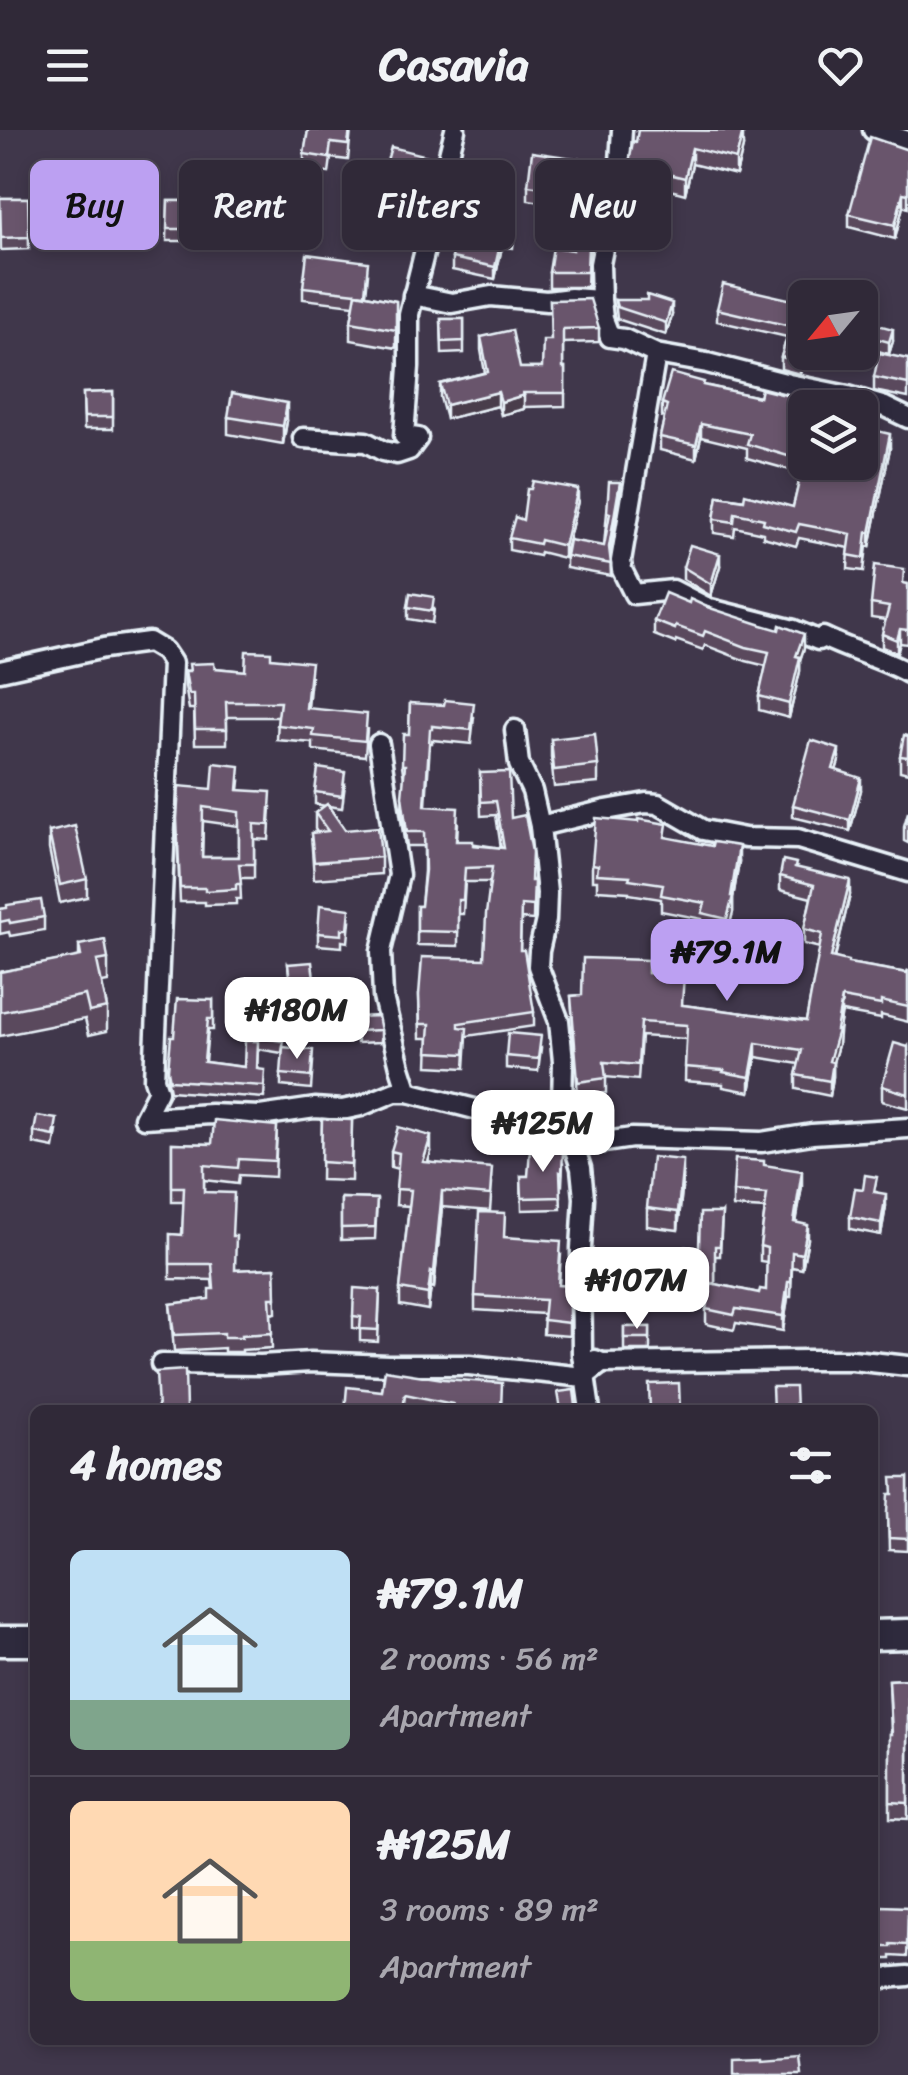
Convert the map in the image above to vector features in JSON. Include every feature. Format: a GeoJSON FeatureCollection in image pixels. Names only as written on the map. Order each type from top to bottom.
{"type":"FeatureCollection","features":[{"type":"Feature","properties":{"kind":"highway"},"geometry":{"type":"LineString","coordinates":[[878,1635],[908,1634]]}},
{"type":"Feature","properties":{"kind":"highway"},"geometry":{"type":"LineString","coordinates":[[0,1641],[30,1640]]}},
{"type":"Feature","properties":{"kind":"street"},"geometry":{"type":"LineString","coordinates":[[302,438],[366,442],[383,452],[397,454],[410,450],[418,438],[404,436],[410,367],[409,314],[456,130]]}},
{"type":"Feature","properties":{"kind":"street"},"geometry":{"type":"LineString","coordinates":[[622,130],[620,162],[600,264],[603,319],[610,336],[656,354],[885,406],[908,418]]}},
{"type":"Feature","properties":{"kind":"street"},"geometry":{"type":"LineString","coordinates":[[872,130],[908,141]]}},
{"type":"Feature","properties":{"kind":"street"},"geometry":{"type":"LineString","coordinates":[[413,295],[452,303],[491,296],[601,300]]}},
{"type":"Feature","properties":{"kind":"street"},"geometry":{"type":"LineString","coordinates":[[656,354],[621,562],[634,594],[673,590],[710,609],[818,640],[823,637],[908,673]]}},
{"type":"Feature","properties":{"kind":"street"},"geometry":{"type":"LineString","coordinates":[[0,671],[149,642],[164,651],[172,663],[154,1079],[158,1092],[144,1118],[260,1116],[315,1108],[342,1110],[395,1092],[408,1092],[479,1110],[541,1112],[559,1123],[572,1140],[581,1168],[582,1354],[589,1405]]}},
{"type":"Feature","properties":{"kind":"street"},"geometry":{"type":"LineString","coordinates":[[515,730],[519,764],[532,791],[540,826],[547,893],[538,966],[559,1022],[559,1123]]}},
{"type":"Feature","properties":{"kind":"street"},"geometry":{"type":"LineString","coordinates":[[379,744],[398,875],[381,951],[384,998],[408,1092]]}},
{"type":"Feature","properties":{"kind":"street"},"geometry":{"type":"LineString","coordinates":[[540,826],[606,810],[658,804],[703,830],[745,838],[798,839],[908,872]]}},
{"type":"Feature","properties":{"kind":"street"},"geometry":{"type":"LineString","coordinates":[[572,1140],[762,1142],[812,1134],[908,1128]]}},
{"type":"Feature","properties":{"kind":"street"},"geometry":{"type":"LineString","coordinates":[[581,1168],[598,1143]]}},
{"type":"Feature","properties":{"kind":"street"},"geometry":{"type":"LineString","coordinates":[[582,1354],[602,1363],[852,1360],[908,1366]]}},
{"type":"Feature","properties":{"kind":"street"},"geometry":{"type":"LineString","coordinates":[[162,1364],[468,1364],[584,1377],[602,1363]]}},
{"type":"Feature","properties":{"kind":"street"},"geometry":{"type":"LineString","coordinates":[[878,1978],[908,1976]]}},
{"type":"Feature","properties":{"kind":"building"},"geometry":{"type":"Polygon","coordinates":[[[308,130],[350,130],[348,145],[331,143],[329,158],[304,154],[308,130]]]}},
{"type":"Feature","properties":{"kind":"building"},"geometry":{"type":"Polygon","coordinates":[[[638,130],[743,131],[736,159],[692,148],[685,178],[671,175],[671,160],[630,160],[633,141],[636,142],[638,130]]]}},
{"type":"Feature","properties":{"kind":"building"},"geometry":{"type":"Polygon","coordinates":[[[870,137],[908,150],[908,194],[903,193],[895,225],[849,214],[870,137]]]}},
{"type":"Feature","properties":{"kind":"building"},"geometry":{"type":"Polygon","coordinates":[[[391,147],[431,157],[430,160],[387,160],[391,147]]]}},
{"type":"Feature","properties":{"kind":"building"},"geometry":{"type":"Polygon","coordinates":[[[532,152],[587,160],[535,160],[535,186],[528,185],[532,152]]]}},
{"type":"Feature","properties":{"kind":"building"},"geometry":{"type":"Polygon","coordinates":[[[0,198],[28,198],[29,237],[1,238],[0,198]]]}},
{"type":"Feature","properties":{"kind":"building"},"geometry":{"type":"Polygon","coordinates":[[[168,201],[179,201],[179,229],[167,229],[168,201]]]}},
{"type":"Feature","properties":{"kind":"building"},"geometry":{"type":"Polygon","coordinates":[[[454,250],[499,250],[495,267],[452,258],[454,250]]]}},
{"type":"Feature","properties":{"kind":"building"},"geometry":{"type":"Polygon","coordinates":[[[553,250],[588,250],[587,272],[549,272],[553,250]]]}},
{"type":"Feature","properties":{"kind":"building"},"geometry":{"type":"Polygon","coordinates":[[[307,254],[368,262],[365,294],[303,287],[307,254]]]}},
{"type":"Feature","properties":{"kind":"building"},"geometry":{"type":"Polygon","coordinates":[[[723,284],[788,299],[788,326],[717,309],[723,284]]]}},
{"type":"Feature","properties":{"kind":"building"},"geometry":{"type":"Polygon","coordinates":[[[356,293],[396,301],[396,330],[351,322],[356,293]]]}},
{"type":"Feature","properties":{"kind":"building"},"geometry":{"type":"Polygon","coordinates":[[[647,295],[672,303],[666,323],[617,307],[615,300],[647,300],[647,295]]]}},
{"type":"Feature","properties":{"kind":"building"},"geometry":{"type":"Polygon","coordinates":[[[590,299],[599,328],[563,329],[565,393],[523,393],[501,402],[498,392],[446,405],[440,384],[488,372],[481,337],[512,330],[520,368],[542,368],[543,340],[551,340],[550,300],[590,299]]]}},
{"type":"Feature","properties":{"kind":"building"},"geometry":{"type":"Polygon","coordinates":[[[441,319],[464,319],[464,341],[442,342],[441,319]]]}},
{"type":"Feature","properties":{"kind":"building"},"geometry":{"type":"Polygon","coordinates":[[[878,325],[893,329],[889,342],[878,339],[878,325]]]}},
{"type":"Feature","properties":{"kind":"building"},"geometry":{"type":"Polygon","coordinates":[[[788,333],[788,358],[781,357],[788,333]]]}},
{"type":"Feature","properties":{"kind":"building"},"geometry":{"type":"Polygon","coordinates":[[[879,353],[908,359],[908,384],[874,377],[879,353]]]}},
{"type":"Feature","properties":{"kind":"building"},"geometry":{"type":"Polygon","coordinates":[[[671,373],[704,382],[703,385],[759,397],[761,389],[788,396],[788,456],[747,444],[750,434],[701,424],[696,445],[660,437],[667,405],[662,403],[671,373]]]}},
{"type":"Feature","properties":{"kind":"building"},"geometry":{"type":"Polygon","coordinates":[[[113,392],[113,417],[84,417],[83,393],[113,392]]]}},
{"type":"Feature","properties":{"kind":"building"},"geometry":{"type":"Polygon","coordinates":[[[232,393],[287,403],[283,426],[228,417],[232,393]]]}},
{"type":"Feature","properties":{"kind":"building"},"geometry":{"type":"Polygon","coordinates":[[[878,431],[890,434],[864,558],[848,555],[851,534],[799,524],[796,532],[735,513],[734,522],[714,519],[718,496],[744,500],[745,494],[793,507],[799,480],[878,480],[878,431]]]}},
{"type":"Feature","properties":{"kind":"building"},"geometry":{"type":"Polygon","coordinates":[[[533,481],[578,489],[564,546],[509,538],[515,517],[523,520],[527,489],[531,489],[533,481]]]}},
{"type":"Feature","properties":{"kind":"building"},"geometry":{"type":"Polygon","coordinates":[[[609,482],[620,482],[609,547],[611,564],[566,556],[569,540],[604,546],[610,513],[609,482]]]}},
{"type":"Feature","properties":{"kind":"building"},"geometry":{"type":"Polygon","coordinates":[[[690,545],[720,554],[711,584],[683,567],[690,545]]]}},
{"type":"Feature","properties":{"kind":"building"},"geometry":{"type":"Polygon","coordinates":[[[875,565],[904,569],[903,583],[908,584],[908,630],[900,629],[897,640],[882,634],[889,607],[871,604],[875,565]]]}},
{"type":"Feature","properties":{"kind":"building"},"geometry":{"type":"Polygon","coordinates":[[[410,593],[434,597],[432,611],[408,607],[410,593]]]}},
{"type":"Feature","properties":{"kind":"building"},"geometry":{"type":"Polygon","coordinates":[[[665,593],[762,625],[779,630],[780,625],[804,634],[796,656],[800,657],[789,704],[759,696],[769,652],[705,631],[703,636],[654,621],[665,593]]]}},
{"type":"Feature","properties":{"kind":"building"},"geometry":{"type":"Polygon","coordinates":[[[246,651],[271,652],[271,658],[311,662],[306,708],[367,714],[365,741],[313,736],[314,729],[277,725],[280,702],[226,702],[227,729],[195,729],[194,694],[189,694],[185,671],[190,671],[189,664],[214,663],[215,668],[245,671],[246,651]]]}},
{"type":"Feature","properties":{"kind":"building"},"geometry":{"type":"Polygon","coordinates":[[[445,700],[474,703],[471,730],[432,726],[430,729],[425,806],[458,808],[456,841],[504,848],[496,801],[481,802],[480,773],[509,772],[511,818],[525,815],[534,881],[533,906],[521,905],[520,950],[524,950],[534,1012],[459,1023],[459,1027],[467,1028],[465,1054],[428,1052],[430,1024],[420,1024],[422,957],[484,959],[492,867],[465,868],[463,900],[458,900],[458,932],[417,931],[417,906],[421,906],[425,870],[424,832],[407,832],[402,796],[403,734],[409,734],[410,703],[444,705],[445,700]]]}},
{"type":"Feature","properties":{"kind":"building"},"geometry":{"type":"Polygon","coordinates":[[[595,734],[598,765],[554,770],[551,739],[595,734]]]}},
{"type":"Feature","properties":{"kind":"building"},"geometry":{"type":"Polygon","coordinates":[[[904,735],[908,736],[908,757],[900,756],[904,735]]]}},
{"type":"Feature","properties":{"kind":"building"},"geometry":{"type":"Polygon","coordinates":[[[811,740],[839,749],[833,769],[861,778],[850,820],[793,805],[811,740]]]}},
{"type":"Feature","properties":{"kind":"building"},"geometry":{"type":"Polygon","coordinates":[[[214,763],[240,766],[238,790],[271,792],[269,825],[254,824],[254,864],[239,864],[241,884],[236,884],[236,889],[180,888],[179,786],[212,789],[214,763]],[[203,807],[202,857],[239,857],[239,812],[203,807]]]}},
{"type":"Feature","properties":{"kind":"building"},"geometry":{"type":"Polygon","coordinates":[[[318,768],[345,772],[342,796],[315,792],[318,768]]]}},
{"type":"Feature","properties":{"kind":"building"},"geometry":{"type":"Polygon","coordinates":[[[327,804],[345,830],[378,827],[381,857],[314,862],[311,833],[328,831],[315,813],[327,804]]]}},
{"type":"Feature","properties":{"kind":"building"},"geometry":{"type":"Polygon","coordinates":[[[596,818],[667,824],[665,837],[712,846],[713,842],[739,846],[727,919],[702,913],[705,903],[661,895],[663,884],[597,874],[598,865],[592,864],[596,818]]]}},
{"type":"Feature","properties":{"kind":"building"},"geometry":{"type":"Polygon","coordinates":[[[75,826],[87,879],[60,885],[49,832],[75,826]]]}},
{"type":"Feature","properties":{"kind":"building"},"geometry":{"type":"Polygon","coordinates":[[[783,860],[796,863],[795,867],[850,880],[831,957],[907,973],[908,970],[908,1007],[842,998],[829,1061],[833,1062],[830,1081],[796,1075],[802,1050],[756,1043],[750,1077],[685,1067],[687,1025],[641,1022],[638,1065],[604,1062],[606,1078],[578,1082],[571,996],[582,995],[583,958],[648,960],[648,973],[684,975],[682,1005],[806,1021],[822,934],[804,929],[814,885],[780,876],[783,860]]]}},
{"type":"Feature","properties":{"kind":"building"},"geometry":{"type":"Polygon","coordinates":[[[41,900],[44,917],[0,922],[0,909],[7,905],[41,900]]]}},
{"type":"Feature","properties":{"kind":"building"},"geometry":{"type":"Polygon","coordinates":[[[320,905],[350,909],[348,929],[342,929],[342,935],[318,933],[320,905]]]}},
{"type":"Feature","properties":{"kind":"building"},"geometry":{"type":"Polygon","coordinates":[[[105,940],[108,959],[97,961],[107,1008],[89,1012],[85,995],[0,1012],[0,972],[81,956],[79,945],[105,940]]]}},
{"type":"Feature","properties":{"kind":"building"},"geometry":{"type":"Polygon","coordinates":[[[312,962],[316,996],[292,999],[288,964],[312,962]]]}},
{"type":"Feature","properties":{"kind":"building"},"geometry":{"type":"Polygon","coordinates":[[[177,999],[213,1000],[204,1062],[244,1067],[245,1041],[258,1041],[257,1069],[265,1070],[264,1086],[170,1080],[177,999]]]}},
{"type":"Feature","properties":{"kind":"building"},"geometry":{"type":"Polygon","coordinates":[[[255,1004],[287,1009],[282,1041],[250,1036],[255,1004]]]}},
{"type":"Feature","properties":{"kind":"building"},"geometry":{"type":"Polygon","coordinates":[[[378,1016],[381,1030],[357,1031],[356,1017],[378,1016]]]}},
{"type":"Feature","properties":{"kind":"building"},"geometry":{"type":"Polygon","coordinates":[[[508,1033],[541,1036],[538,1059],[506,1056],[508,1033]]]}},
{"type":"Feature","properties":{"kind":"building"},"geometry":{"type":"Polygon","coordinates":[[[894,1043],[908,1047],[908,1094],[882,1086],[894,1043]]]}},
{"type":"Feature","properties":{"kind":"building"},"geometry":{"type":"Polygon","coordinates":[[[283,1047],[313,1050],[311,1077],[281,1074],[283,1047]]]}},
{"type":"Feature","properties":{"kind":"building"},"geometry":{"type":"Polygon","coordinates":[[[37,1116],[57,1119],[54,1136],[34,1132],[37,1116]]]}},
{"type":"Feature","properties":{"kind":"building"},"geometry":{"type":"Polygon","coordinates":[[[322,1119],[352,1120],[351,1164],[321,1162],[322,1119]]]}},
{"type":"Feature","properties":{"kind":"building"},"geometry":{"type":"Polygon","coordinates":[[[214,1120],[277,1126],[275,1161],[239,1159],[238,1168],[204,1165],[204,1192],[234,1193],[235,1270],[275,1268],[276,1298],[270,1298],[272,1333],[242,1337],[224,1337],[224,1333],[174,1335],[170,1304],[209,1299],[209,1289],[214,1289],[212,1264],[170,1264],[170,1234],[182,1235],[184,1187],[172,1187],[172,1143],[212,1144],[214,1120]]]}},
{"type":"Feature","properties":{"kind":"building"},"geometry":{"type":"Polygon","coordinates":[[[398,1127],[431,1136],[423,1162],[492,1168],[490,1195],[442,1191],[428,1294],[400,1289],[411,1190],[396,1189],[399,1153],[391,1151],[398,1127]]]}},
{"type":"Feature","properties":{"kind":"building"},"geometry":{"type":"Polygon","coordinates":[[[530,1149],[563,1152],[561,1197],[522,1198],[521,1176],[528,1176],[530,1149]]]}},
{"type":"Feature","properties":{"kind":"building"},"geometry":{"type":"Polygon","coordinates":[[[652,1157],[683,1160],[678,1212],[647,1208],[652,1157]]]}},
{"type":"Feature","properties":{"kind":"building"},"geometry":{"type":"Polygon","coordinates":[[[735,1159],[764,1161],[764,1165],[802,1171],[794,1222],[808,1225],[802,1254],[792,1252],[791,1282],[783,1316],[736,1309],[734,1315],[706,1309],[711,1283],[759,1293],[760,1289],[766,1290],[767,1248],[760,1246],[767,1194],[733,1192],[735,1159]]]}},
{"type":"Feature","properties":{"kind":"building"},"geometry":{"type":"Polygon","coordinates":[[[865,1175],[877,1177],[874,1192],[886,1194],[881,1223],[850,1217],[855,1188],[863,1189],[865,1175]]]}},
{"type":"Feature","properties":{"kind":"building"},"geometry":{"type":"Polygon","coordinates":[[[341,1198],[377,1199],[375,1227],[341,1228],[341,1198]]]}},
{"type":"Feature","properties":{"kind":"building"},"geometry":{"type":"Polygon","coordinates":[[[479,1212],[505,1213],[504,1237],[561,1241],[558,1285],[569,1286],[569,1323],[543,1320],[545,1300],[475,1296],[479,1212]]]}},
{"type":"Feature","properties":{"kind":"building"},"geometry":{"type":"Polygon","coordinates":[[[700,1213],[722,1213],[720,1246],[715,1246],[715,1284],[710,1287],[702,1287],[702,1267],[685,1266],[686,1247],[699,1248],[700,1213]]]}},
{"type":"Feature","properties":{"kind":"building"},"geometry":{"type":"Polygon","coordinates":[[[354,1288],[380,1290],[378,1330],[360,1329],[361,1317],[353,1316],[354,1288]]]}},
{"type":"Feature","properties":{"kind":"building"},"geometry":{"type":"Polygon","coordinates":[[[624,1327],[650,1327],[650,1338],[624,1338],[624,1327]]]}},
{"type":"Feature","properties":{"kind":"building"},"geometry":{"type":"Polygon","coordinates":[[[185,1370],[186,1405],[158,1405],[156,1372],[185,1370]]]}},
{"type":"Feature","properties":{"kind":"building"},"geometry":{"type":"Polygon","coordinates":[[[385,1370],[502,1383],[501,1405],[453,1405],[405,1394],[404,1405],[345,1405],[347,1387],[382,1391],[385,1370]]]}},
{"type":"Feature","properties":{"kind":"building"},"geometry":{"type":"Polygon","coordinates":[[[679,1383],[680,1405],[650,1405],[649,1384],[679,1383]]]}},
{"type":"Feature","properties":{"kind":"building"},"geometry":{"type":"Polygon","coordinates":[[[772,1387],[795,1387],[796,1405],[773,1405],[772,1387]]]}},
{"type":"Feature","properties":{"kind":"building"},"geometry":{"type":"Polygon","coordinates":[[[574,1390],[576,1405],[560,1405],[558,1392],[574,1390]]]}},
{"type":"Feature","properties":{"kind":"building"},"geometry":{"type":"Polygon","coordinates":[[[892,1478],[908,1478],[908,1539],[889,1538],[892,1478]]]}},
{"type":"Feature","properties":{"kind":"building"},"geometry":{"type":"Polygon","coordinates":[[[908,1679],[908,1803],[890,1802],[889,1680],[908,1679]]]}},
{"type":"Feature","properties":{"kind":"building"},"geometry":{"type":"Polygon","coordinates":[[[880,1906],[908,1907],[907,1945],[878,1947],[880,1906]]]}},
{"type":"Feature","properties":{"kind":"building"},"geometry":{"type":"Polygon","coordinates":[[[800,2057],[802,2075],[734,2075],[734,2059],[800,2057]]]}}]}
